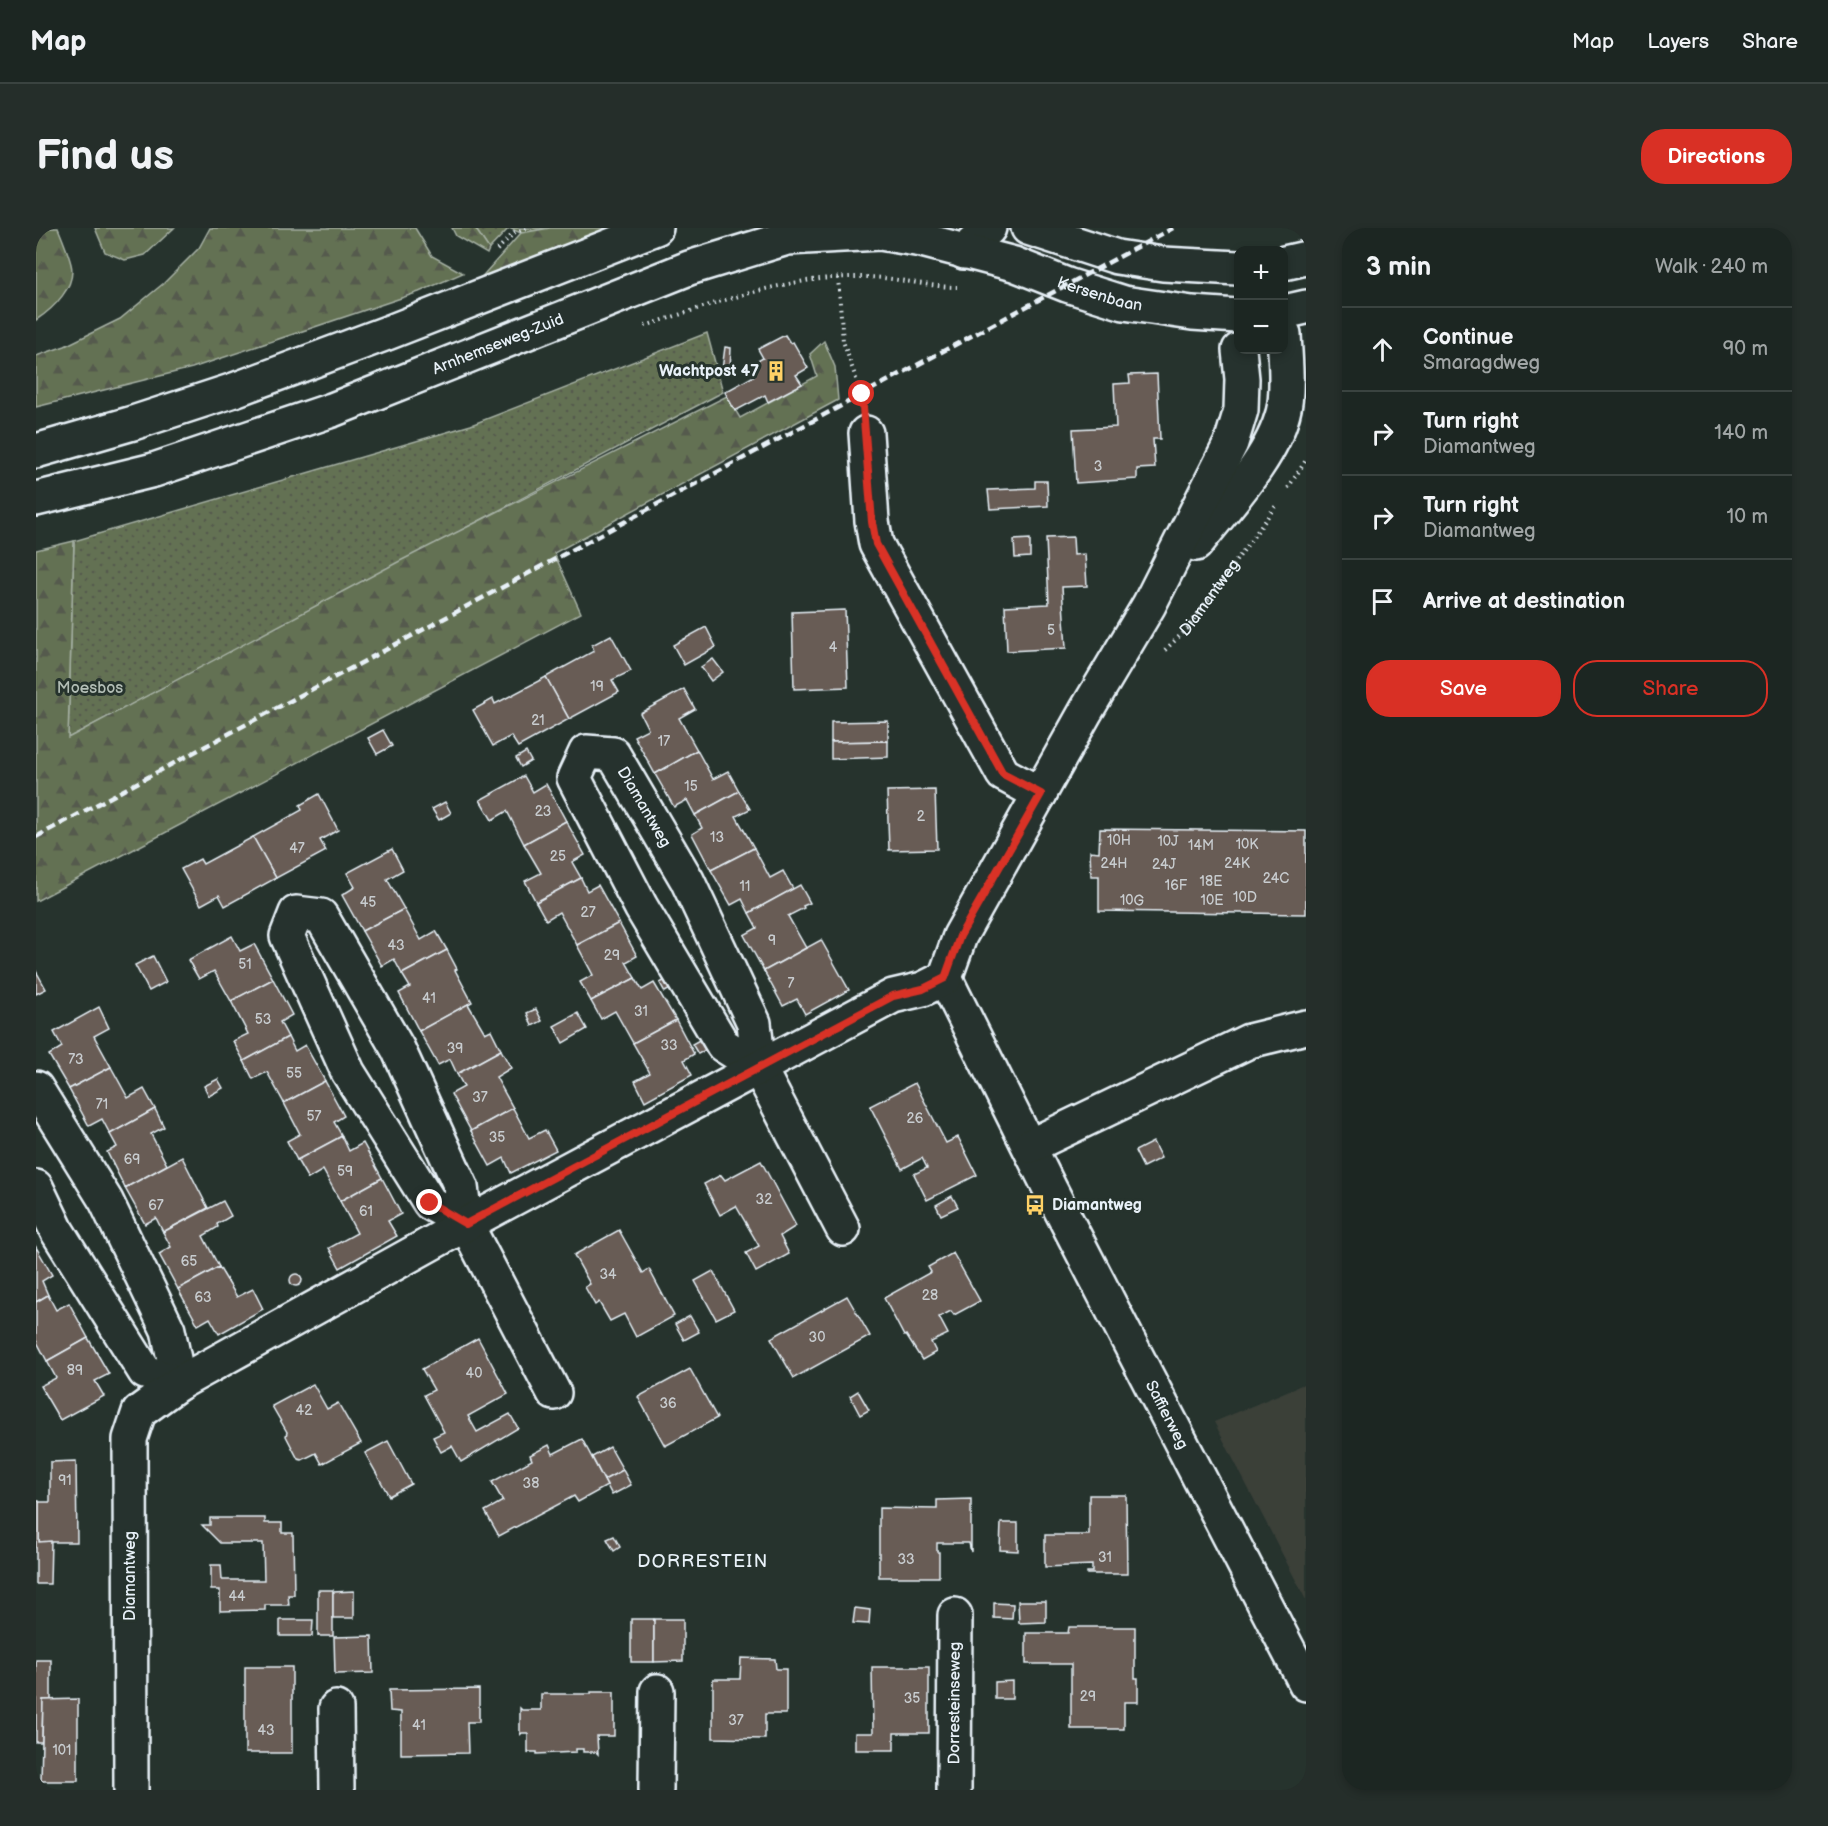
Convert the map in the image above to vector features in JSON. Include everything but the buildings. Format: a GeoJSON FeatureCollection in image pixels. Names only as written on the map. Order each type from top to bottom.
{"type":"FeatureCollection","features":[{"type":"Feature","properties":{"kind":"street"},"geometry":{"type":"LineString","coordinates":[[36,451],[134,423],[234,390],[656,228]]}},
{"type":"Feature","properties":{"kind":"street"},"geometry":{"type":"LineString","coordinates":[[962,240],[988,228]]}},
{"type":"Feature","properties":{"kind":"street"},"geometry":{"type":"LineString","coordinates":[[1028,228],[1117,258],[1163,264],[1234,268]]}},
{"type":"Feature","properties":{"kind":"street","name":"Arnhemseweg-Zuid"},"geometry":{"type":"LineString","coordinates":[[36,499],[154,470],[332,410],[689,268],[787,238],[880,233],[922,240],[962,240]]}},
{"type":"Feature","properties":{"kind":"street","name":"Kersenbaan"},"geometry":{"type":"LineString","coordinates":[[962,240],[1066,285],[1124,303],[1234,320]]}},
{"type":"Feature","properties":{"kind":"street"},"geometry":{"type":"LineString","coordinates":[[1288,262],[1306,258]]}},
{"type":"Feature","properties":{"kind":"street"},"geometry":{"type":"LineString","coordinates":[[1288,311],[1306,307]]}},
{"type":"Feature","properties":{"kind":"street"},"geometry":{"type":"LineString","coordinates":[[945,978],[960,936],[1086,711],[1149,605],[1231,443],[1241,410],[1242,380],[1239,354]]}},
{"type":"Feature","properties":{"kind":"street"},"geometry":{"type":"LineString","coordinates":[[1149,605],[1268,452],[1284,412],[1285,354]]}},
{"type":"Feature","properties":{"kind":"street"},"geometry":{"type":"LineString","coordinates":[[866,433],[872,522],[876,544],[1003,774],[1041,794]]}},
{"type":"Feature","properties":{"kind":"street","name":"Diamantweg"},"geometry":{"type":"LineString","coordinates":[[759,1068],[723,1045],[641,907],[574,778],[586,752],[613,754],[687,880],[754,1023],[759,1068],[843,1229]]}},
{"type":"Feature","properties":{"kind":"street"},"geometry":{"type":"LineString","coordinates":[[466,1224],[430,1203],[348,1071],[287,936],[297,913],[321,916],[398,1049],[462,1187],[466,1224],[554,1393]]}},
{"type":"Feature","properties":{"kind":"street","name":"Diamantweg"},"geometry":{"type":"LineString","coordinates":[[130,1790],[130,1439],[139,1412],[179,1383],[466,1224],[893,996],[923,989],[945,978]]}},
{"type":"Feature","properties":{"kind":"street","name":"Saffierweg"},"geometry":{"type":"LineString","coordinates":[[945,978],[1053,1195],[1306,1684]]}},
{"type":"Feature","properties":{"kind":"street"},"geometry":{"type":"LineString","coordinates":[[1030,1146],[1249,1041],[1306,1028]]}},
{"type":"Feature","properties":{"kind":"street"},"geometry":{"type":"LineString","coordinates":[[36,1088],[111,1212],[168,1330],[179,1383],[145,1372],[57,1231],[36,1187]]}},
{"type":"Feature","properties":{"kind":"street","name":"Dorresteinseweg"},"geometry":{"type":"LineString","coordinates":[[954,1790],[955,1615]]}},
{"type":"Feature","properties":{"kind":"street"},"geometry":{"type":"LineString","coordinates":[[656,1790],[657,1691]]}},
{"type":"Feature","properties":{"kind":"street"},"geometry":{"type":"LineString","coordinates":[[336,1708],[337,1790]]}},
{"type":"Feature","properties":{"kind":"path"},"geometry":{"type":"LineString","coordinates":[[515,232],[529,228]]}},
{"type":"Feature","properties":{"kind":"path"},"geometry":{"type":"LineString","coordinates":[[838,278],[843,341],[861,388],[866,433]]}},
{"type":"Feature","properties":{"kind":"path"},"geometry":{"type":"LineString","coordinates":[[1286,490],[1306,460]]}},
{"type":"Feature","properties":{"kind":"path","name":"Diamantweg"},"geometry":{"type":"LineString","coordinates":[[1161,653],[1187,629],[1280,500]]}},
{"type":"Feature","properties":{"kind":"shaded area"},"geometry":{"type":"Polygon","coordinates":[[[1306,1383],[1306,1600],[1214,1422],[1306,1383]]]}},
{"type":"Feature","properties":{"kind":"green space"},"geometry":{"type":"Polygon","coordinates":[[[36,228],[58,228],[72,272],[62,296],[36,320],[36,228]]]}},
{"type":"Feature","properties":{"kind":"green space"},"geometry":{"type":"Polygon","coordinates":[[[95,228],[174,228],[145,255],[125,260],[105,252],[95,228]]]}},
{"type":"Feature","properties":{"kind":"green space"},"geometry":{"type":"Polygon","coordinates":[[[210,228],[415,228],[432,256],[463,273],[419,292],[192,368],[36,407],[36,356],[65,346],[120,319],[164,283],[199,248],[210,228]]]}},
{"type":"Feature","properties":{"kind":"green space"},"geometry":{"type":"Polygon","coordinates":[[[452,228],[475,228],[489,249],[487,254],[456,236],[452,228]]]}},
{"type":"Feature","properties":{"kind":"green space"},"geometry":{"type":"Polygon","coordinates":[[[475,228],[509,228],[489,249],[475,228]]]}},
{"type":"Feature","properties":{"kind":"green space"},"geometry":{"type":"Polygon","coordinates":[[[509,228],[550,228],[521,233],[509,228]]]}},
{"type":"Feature","properties":{"kind":"green space"},"geometry":{"type":"Polygon","coordinates":[[[550,228],[628,228],[477,282],[521,233],[550,228]]]}},
{"type":"Feature","properties":{"kind":"green space","name":"Moesbos"},"geometry":{"type":"Polygon","coordinates":[[[707,333],[723,392],[68,738],[74,541],[471,425],[707,333]]]}},
{"type":"Feature","properties":{"kind":"green space"},"geometry":{"type":"Polygon","coordinates":[[[824,341],[835,367],[838,400],[554,553],[581,613],[36,901],[36,550],[74,541],[68,738],[398,562],[727,396],[740,418],[817,376],[810,354],[824,341]]]}},
{"type":"Feature","properties":{"kind":"railway"},"geometry":{"type":"LineString","coordinates":[[36,837],[1173,228]]}},
{"type":"Feature","properties":{"kind":"place","name":"Wachtpost 47"},"geometry":{"type":"Point","coordinates":[776,371]}},
{"type":"Feature","properties":{"kind":"place","name":"Diamantweg"},"geometry":{"type":"Point","coordinates":[1035,1205]}},
{"type":"Feature","properties":{"kind":"district","name":"DORRESTEIN"},"geometry":{"type":"Point","coordinates":[703,1561]}},
{"type":"Feature","properties":{"kind":"route"},"geometry":{"type":"LineString","coordinates":[[430,1203],[466,1224],[893,996],[923,989],[945,978],[960,936],[1041,794],[1003,774],[876,544],[872,522],[862,394]]}}]}
